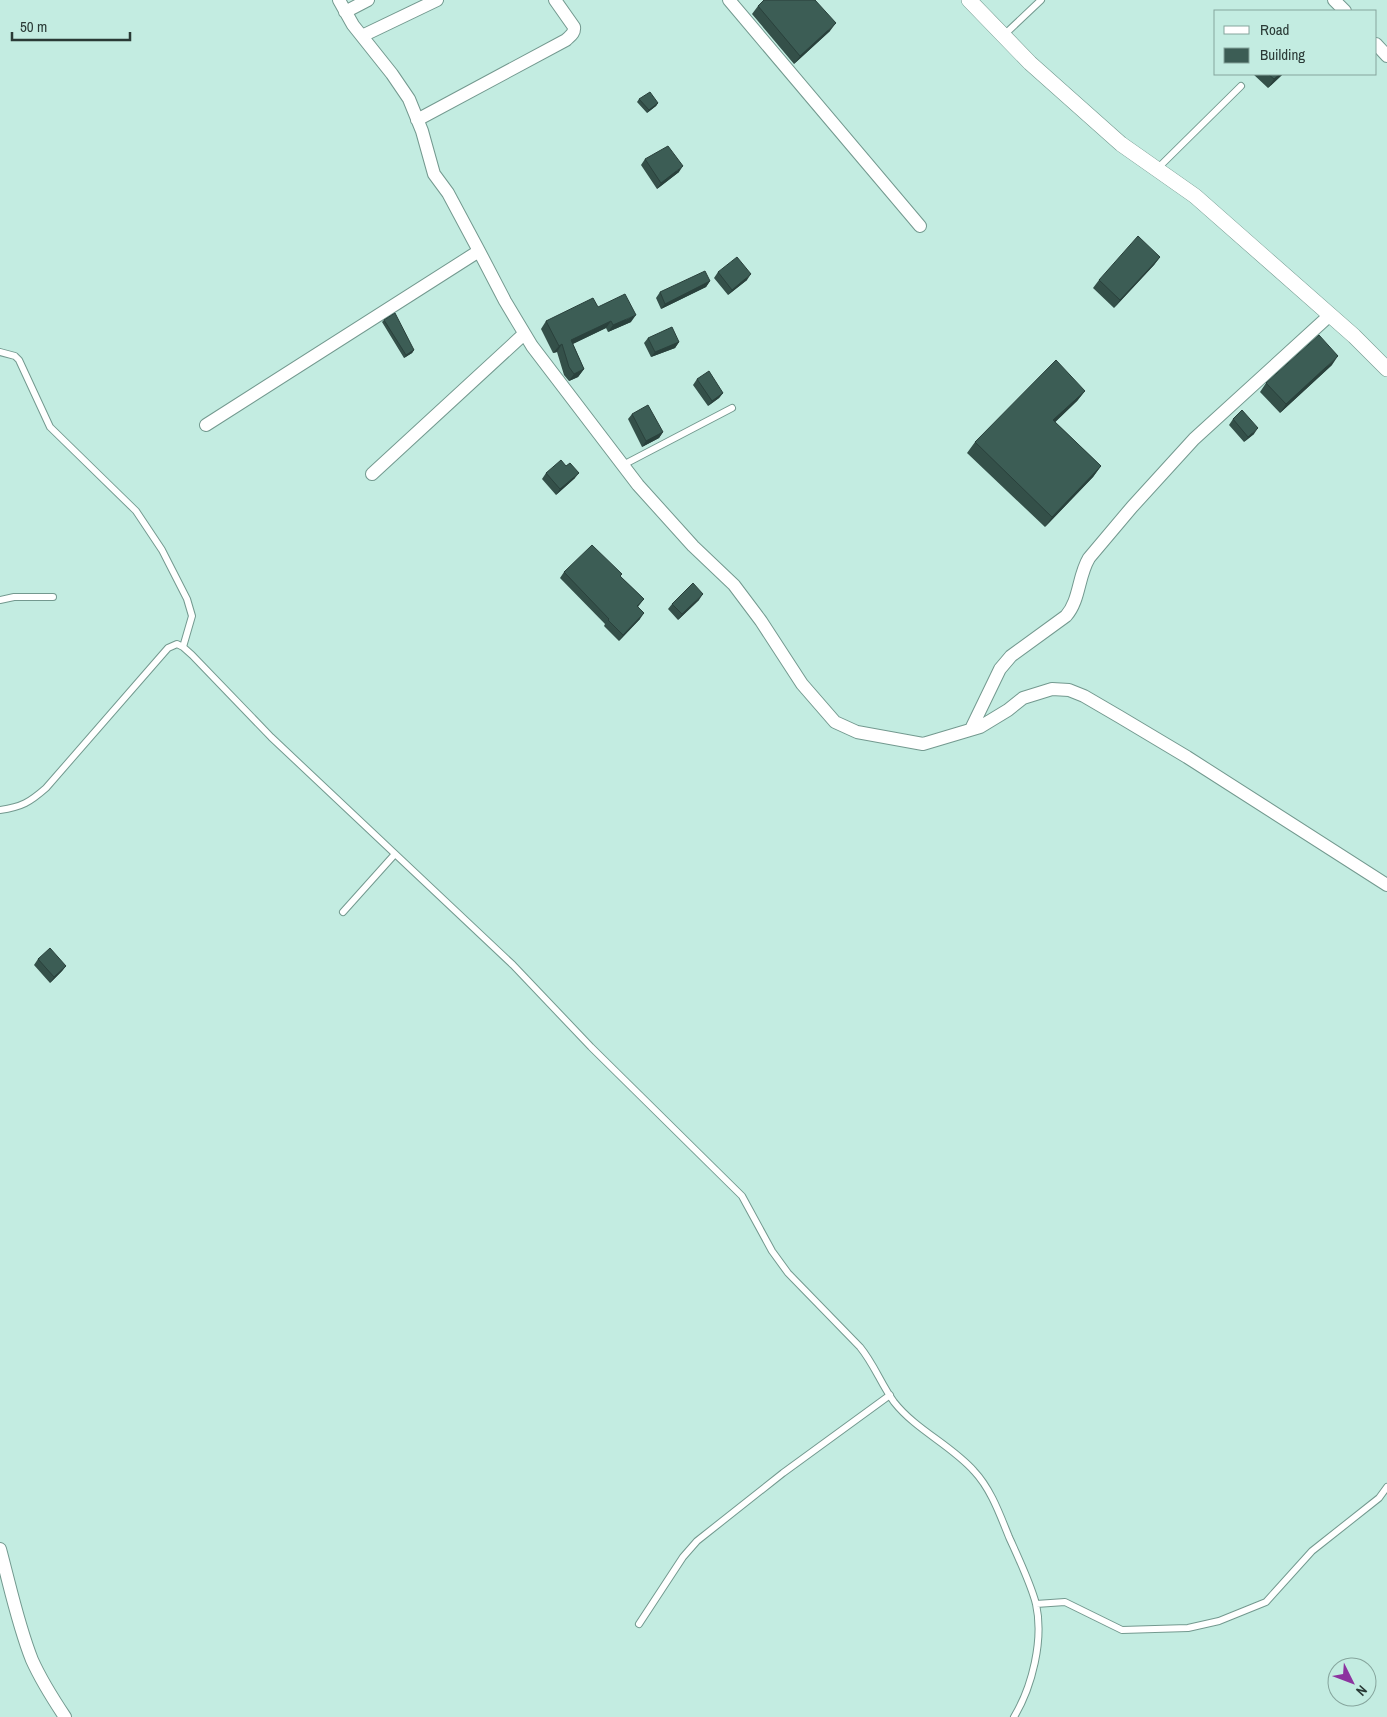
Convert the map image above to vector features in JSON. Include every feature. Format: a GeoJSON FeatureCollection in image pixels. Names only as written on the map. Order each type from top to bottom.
{"type":"FeatureCollection","features":[{"type":"Feature","properties":{"kind":"street"},"geometry":{"type":"LineString","coordinates":[[339,0],[352,25],[392,74],[409,99],[434,174],[448,193],[505,302],[532,346],[638,485],[693,546],[734,585],[761,621],[802,684],[835,722],[857,732],[923,744],[980,726],[1008,710],[1023,698],[1052,690],[1069,690],[1084,696],[1187,758],[1387,885]]}},
{"type":"Feature","properties":{"kind":"street"},"geometry":{"type":"LineString","coordinates":[[345,12],[368,0]]}},
{"type":"Feature","properties":{"kind":"street"},"geometry":{"type":"LineString","coordinates":[[362,36],[436,0]]}},
{"type":"Feature","properties":{"kind":"street"},"geometry":{"type":"LineString","coordinates":[[417,120],[566,40],[575,30],[555,0]]}},
{"type":"Feature","properties":{"kind":"street"},"geometry":{"type":"LineString","coordinates":[[730,0],[920,226]]}},
{"type":"Feature","properties":{"kind":"street"},"geometry":{"type":"LineString","coordinates":[[969,0],[1030,63],[1122,144],[1195,196],[1354,336],[1387,369]]}},
{"type":"Feature","properties":{"kind":"street"},"geometry":{"type":"LineString","coordinates":[[1334,0],[1344,10]]}},
{"type":"Feature","properties":{"kind":"street"},"geometry":{"type":"LineString","coordinates":[[1377,45],[1387,56]]}},
{"type":"Feature","properties":{"kind":"street"},"geometry":{"type":"LineString","coordinates":[[206,425],[479,250]]}},
{"type":"Feature","properties":{"kind":"street"},"geometry":{"type":"LineString","coordinates":[[971,729],[1000,668],[1011,656],[1066,616],[1073,608],[1084,567],[1089,558],[1132,507],[1194,439],[1330,315]]}},
{"type":"Feature","properties":{"kind":"street"},"geometry":{"type":"LineString","coordinates":[[372,474],[524,334]]}},
{"type":"Feature","properties":{"kind":"street"},"geometry":{"type":"LineString","coordinates":[[0,1549],[32,1660],[45,1686],[65,1717]]}},
{"type":"Feature","properties":{"kind":"lane"},"geometry":{"type":"LineString","coordinates":[[1004,36],[1041,0]]}},
{"type":"Feature","properties":{"kind":"lane"},"geometry":{"type":"LineString","coordinates":[[1157,169],[1241,86]]}},
{"type":"Feature","properties":{"kind":"lane"},"geometry":{"type":"LineString","coordinates":[[0,352],[15,356],[19,360],[50,427],[136,511],[162,550],[186,599],[192,616],[183,647]]}},
{"type":"Feature","properties":{"kind":"lane"},"geometry":{"type":"LineString","coordinates":[[623,465],[732,408]]}},
{"type":"Feature","properties":{"kind":"lane"},"geometry":{"type":"LineString","coordinates":[[0,600],[14,597],[53,598]]}},
{"type":"Feature","properties":{"kind":"lane"},"geometry":{"type":"LineString","coordinates":[[0,810],[16,808],[39,794],[168,648],[176,644],[183,647],[208,670],[271,737],[512,965],[742,1196],[772,1252],[788,1273],[860,1347],[870,1360],[895,1403],[918,1425],[973,1469],[983,1481],[995,1504],[1036,1604],[1038,1622],[1036,1660],[1029,1687],[1014,1717]]}},
{"type":"Feature","properties":{"kind":"lane"},"geometry":{"type":"LineString","coordinates":[[343,912],[395,854]]}},
{"type":"Feature","properties":{"kind":"lane"},"geometry":{"type":"LineString","coordinates":[[639,1624],[683,1557],[697,1542],[783,1473],[890,1395]]}},
{"type":"Feature","properties":{"kind":"lane"},"geometry":{"type":"LineString","coordinates":[[1036,1604],[1065,1602],[1122,1630],[1188,1628],[1219,1621],[1266,1602],[1312,1551],[1379,1498],[1387,1487]]}},
{"type":"Feature","properties":{"kind":"building"},"geometry":{"type":"Polygon","coordinates":[[[764,0],[815,0],[836,23],[800,56],[758,6],[764,0]]]}},
{"type":"Feature","properties":{"kind":"building"},"geometry":{"type":"Polygon","coordinates":[[[1269,75],[1279,75],[1274,79],[1269,75]]]}},
{"type":"Feature","properties":{"kind":"building"},"geometry":{"type":"Polygon","coordinates":[[[650,92],[658,103],[649,110],[639,99],[650,92]]]}},
{"type":"Feature","properties":{"kind":"building"},"geometry":{"type":"Polygon","coordinates":[[[668,146],[683,166],[661,183],[645,159],[668,146]]]}},
{"type":"Feature","properties":{"kind":"building"},"geometry":{"type":"Polygon","coordinates":[[[1138,236],[1160,257],[1120,300],[1099,280],[1138,236]]]}},
{"type":"Feature","properties":{"kind":"building"},"geometry":{"type":"Polygon","coordinates":[[[737,257],[751,274],[732,290],[718,272],[737,257]]]}},
{"type":"Feature","properties":{"kind":"building"},"geometry":{"type":"Polygon","coordinates":[[[705,271],[710,281],[665,304],[660,292],[705,271]]]}},
{"type":"Feature","properties":{"kind":"building"},"geometry":{"type":"Polygon","coordinates":[[[625,294],[636,315],[613,325],[611,321],[571,340],[584,369],[574,374],[569,367],[562,344],[559,346],[546,321],[593,298],[598,307],[625,294]]]}},
{"type":"Feature","properties":{"kind":"building"},"geometry":{"type":"Polygon","coordinates":[[[395,313],[414,350],[406,355],[384,320],[395,313]]]}},
{"type":"Feature","properties":{"kind":"building"},"geometry":{"type":"Polygon","coordinates":[[[672,327],[679,342],[655,352],[648,338],[672,327]]]}},
{"type":"Feature","properties":{"kind":"building"},"geometry":{"type":"Polygon","coordinates":[[[1319,335],[1338,356],[1286,404],[1266,383],[1319,335]]]}},
{"type":"Feature","properties":{"kind":"building"},"geometry":{"type":"Polygon","coordinates":[[[1056,360],[1085,391],[1053,420],[1101,466],[1052,517],[975,442],[1056,360]]]}},
{"type":"Feature","properties":{"kind":"building"},"geometry":{"type":"Polygon","coordinates":[[[709,371],[723,393],[712,401],[697,379],[709,371]]]}},
{"type":"Feature","properties":{"kind":"building"},"geometry":{"type":"Polygon","coordinates":[[[648,405],[663,432],[646,441],[632,414],[648,405]]]}},
{"type":"Feature","properties":{"kind":"building"},"geometry":{"type":"Polygon","coordinates":[[[1242,410],[1258,428],[1248,437],[1233,419],[1242,410]]]}},
{"type":"Feature","properties":{"kind":"building"},"geometry":{"type":"Polygon","coordinates":[[[561,460],[566,466],[570,463],[579,473],[560,489],[546,473],[561,460]]]}},
{"type":"Feature","properties":{"kind":"building"},"geometry":{"type":"Polygon","coordinates":[[[592,545],[644,599],[637,606],[644,613],[623,635],[564,572],[592,545]]]}},
{"type":"Feature","properties":{"kind":"building"},"geometry":{"type":"Polygon","coordinates":[[[693,583],[703,594],[682,614],[672,604],[693,583]]]}},
{"type":"Feature","properties":{"kind":"building"},"geometry":{"type":"Polygon","coordinates":[[[50,948],[66,966],[54,977],[38,959],[50,948]]]}}]}
